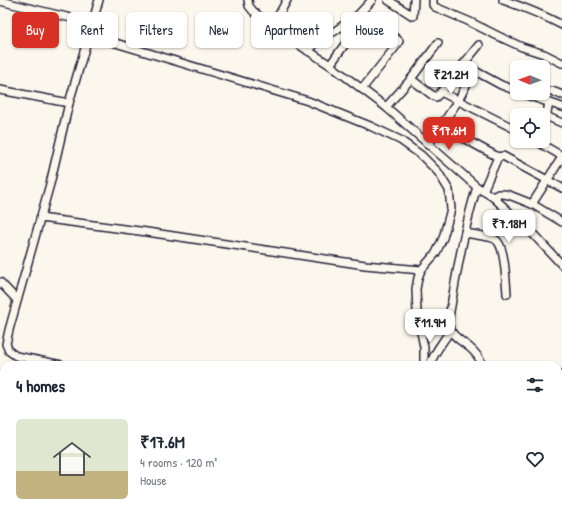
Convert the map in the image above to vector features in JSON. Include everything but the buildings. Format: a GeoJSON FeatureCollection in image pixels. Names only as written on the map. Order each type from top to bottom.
{"type":"FeatureCollection","features":[{"type":"Feature","properties":{"kind":"street"},"geometry":{"type":"LineString","coordinates":[[96,12],[100,0]]}},
{"type":"Feature","properties":{"kind":"street"},"geometry":{"type":"LineString","coordinates":[[248,0],[254,12]]}},
{"type":"Feature","properties":{"kind":"street"},"geometry":{"type":"LineString","coordinates":[[280,12],[287,0]]}},
{"type":"Feature","properties":{"kind":"street"},"geometry":{"type":"LineString","coordinates":[[308,51],[321,38],[335,31],[358,14],[372,0]]}},
{"type":"Feature","properties":{"kind":"street"},"geometry":{"type":"LineString","coordinates":[[388,0],[413,16],[414,0]]}},
{"type":"Feature","properties":{"kind":"street"},"geometry":{"type":"LineString","coordinates":[[433,0],[433,5],[435,7],[562,63]]}},
{"type":"Feature","properties":{"kind":"street"},"geometry":{"type":"LineString","coordinates":[[503,0],[551,19],[562,25]]}},
{"type":"Feature","properties":{"kind":"street"},"geometry":{"type":"LineString","coordinates":[[0,2],[67,17]]}},
{"type":"Feature","properties":{"kind":"street"},"geometry":{"type":"LineString","coordinates":[[330,65],[363,19],[382,28],[399,41],[362,89]]}},
{"type":"Feature","properties":{"kind":"street"},"geometry":{"type":"LineString","coordinates":[[386,107],[411,79],[438,43]]}},
{"type":"Feature","properties":{"kind":"street"},"geometry":{"type":"LineString","coordinates":[[118,44],[308,101],[400,140],[421,155],[438,172],[449,190],[451,209],[443,238],[436,253],[421,270],[416,289],[416,300],[424,347],[424,361]]}},
{"type":"Feature","properties":{"kind":"street"},"geometry":{"type":"LineString","coordinates":[[411,79],[436,97],[479,45]]}},
{"type":"Feature","properties":{"kind":"street"},"geometry":{"type":"LineString","coordinates":[[42,361],[16,356],[9,351],[6,344],[50,184],[69,103],[85,48]]}},
{"type":"Feature","properties":{"kind":"street"},"geometry":{"type":"LineString","coordinates":[[304,48],[330,65],[386,107],[480,189],[493,197],[534,235],[562,265]]}},
{"type":"Feature","properties":{"kind":"street"},"geometry":{"type":"LineString","coordinates":[[428,145],[458,101],[473,72],[475,71],[510,88]]}},
{"type":"Feature","properties":{"kind":"street"},"geometry":{"type":"LineString","coordinates":[[0,90],[69,103]]}},
{"type":"Feature","properties":{"kind":"street"},"geometry":{"type":"LineString","coordinates":[[552,91],[562,95]]}},
{"type":"Feature","properties":{"kind":"street"},"geometry":{"type":"LineString","coordinates":[[441,92],[510,127]]}},
{"type":"Feature","properties":{"kind":"street"},"geometry":{"type":"LineString","coordinates":[[541,100],[562,107]]}},
{"type":"Feature","properties":{"kind":"street"},"geometry":{"type":"LineString","coordinates":[[549,103],[547,112],[548,117],[562,123]]}},
{"type":"Feature","properties":{"kind":"street"},"geometry":{"type":"LineString","coordinates":[[441,126],[498,157],[506,157],[562,188]]}},
{"type":"Feature","properties":{"kind":"street"},"geometry":{"type":"LineString","coordinates":[[532,204],[548,181],[562,156],[548,148]]}},
{"type":"Feature","properties":{"kind":"street"},"geometry":{"type":"LineString","coordinates":[[480,361],[476,353],[454,336],[450,331],[448,323],[471,206],[498,157]]}},
{"type":"Feature","properties":{"kind":"street"},"geometry":{"type":"LineString","coordinates":[[493,197],[498,194],[509,195],[532,204],[562,222]]}},
{"type":"Feature","properties":{"kind":"street"},"geometry":{"type":"LineString","coordinates":[[40,218],[155,233],[365,265],[421,270]]}},
{"type":"Feature","properties":{"kind":"street"},"geometry":{"type":"LineString","coordinates":[[465,233],[490,237],[497,241],[502,252],[507,294]]}},
{"type":"Feature","properties":{"kind":"street"},"geometry":{"type":"LineString","coordinates":[[0,282],[18,300]]}},
{"type":"Feature","properties":{"kind":"street"},"geometry":{"type":"LineString","coordinates":[[431,361],[434,354],[450,331]]}}]}
